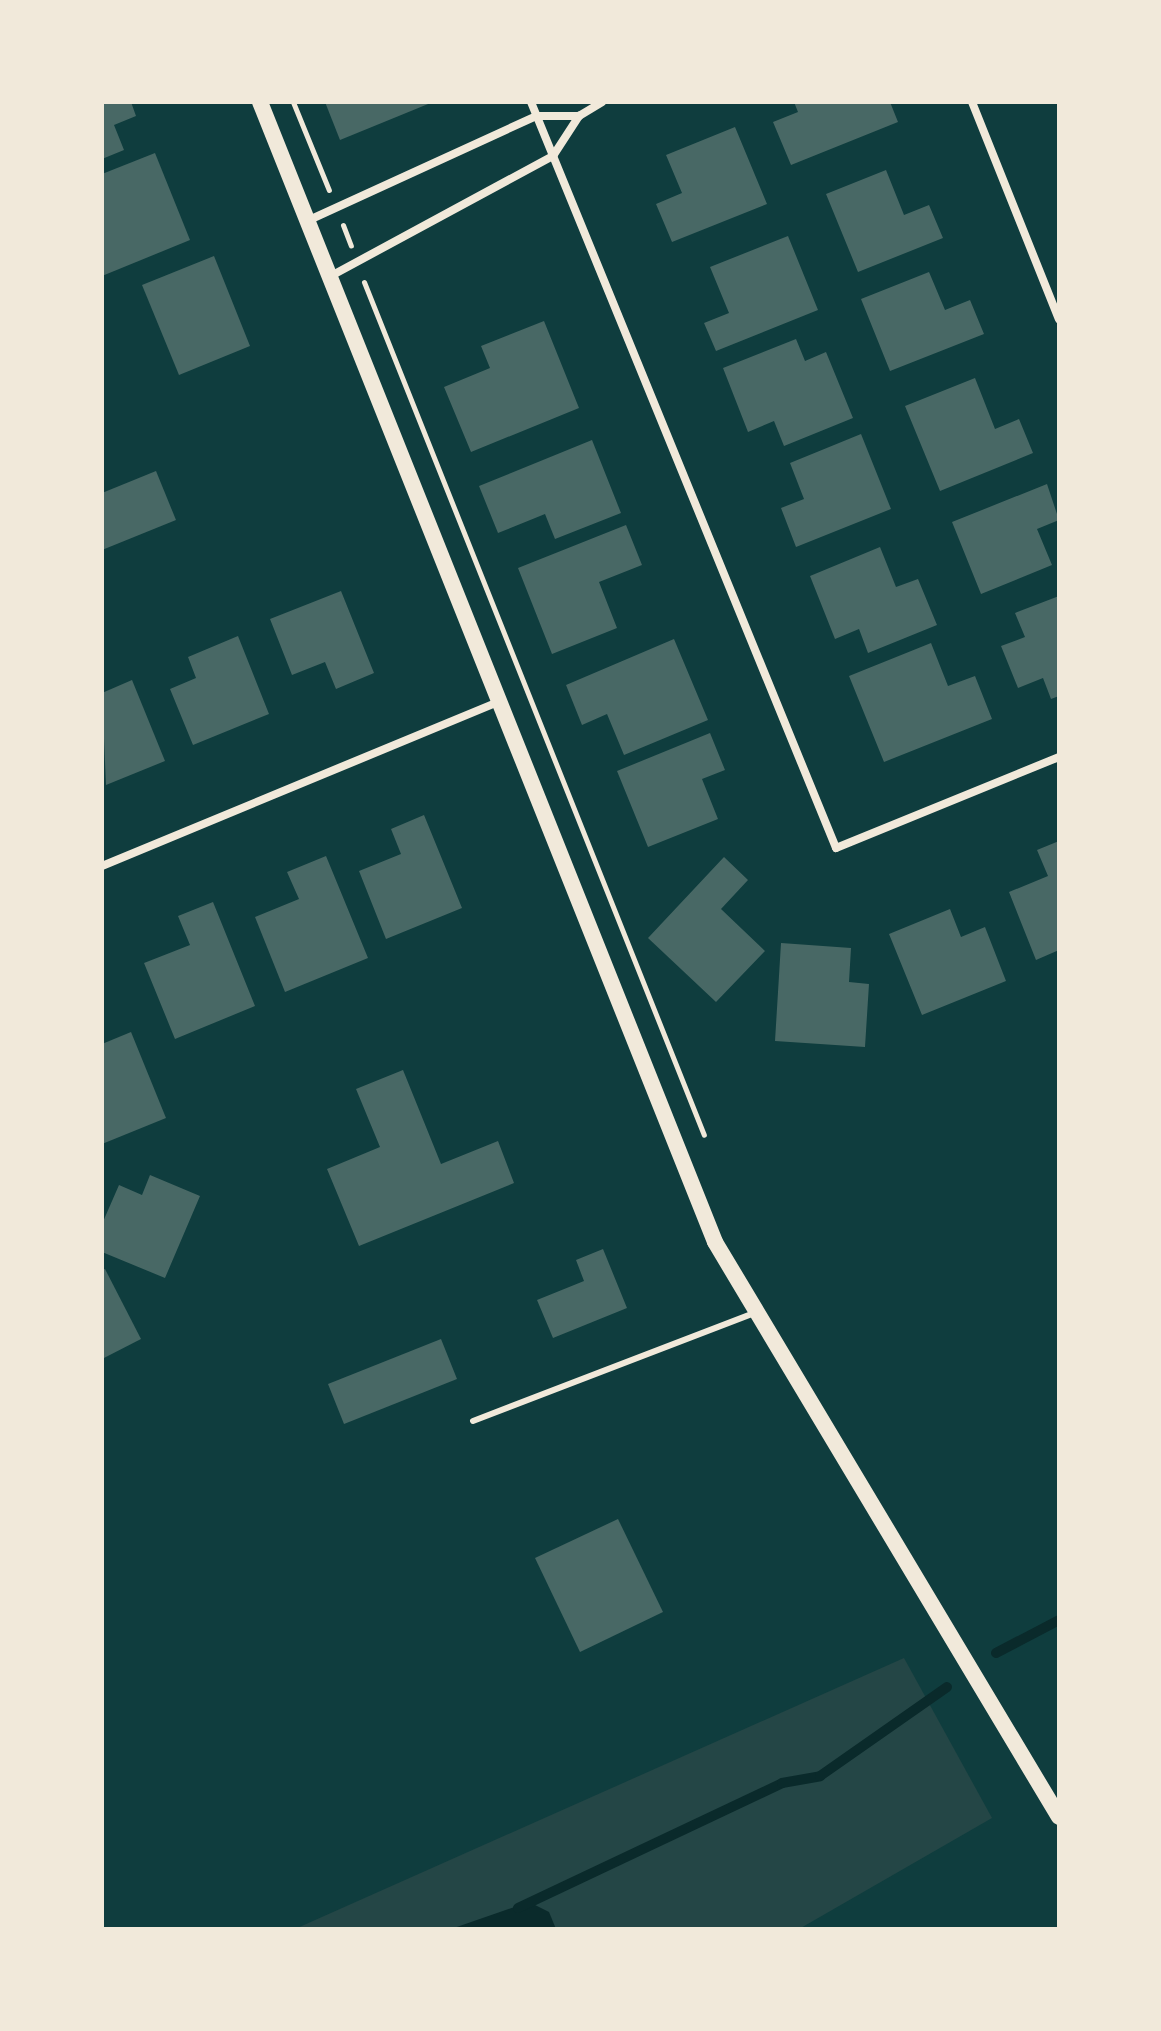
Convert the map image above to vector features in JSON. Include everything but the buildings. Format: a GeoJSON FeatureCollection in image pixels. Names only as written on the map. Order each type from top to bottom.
{"type":"FeatureCollection","features":[{"type":"Feature","properties":{"kind":"main road"},"geometry":{"type":"LineString","coordinates":[[260,102],[681,1167],[754,1313],[1059,1817]]}},
{"type":"Feature","properties":{"kind":"street"},"geometry":{"type":"LineString","coordinates":[[531,102],[836,848],[1059,757]]}},
{"type":"Feature","properties":{"kind":"street"},"geometry":{"type":"LineString","coordinates":[[329,277],[553,156],[579,116],[602,102]]}},
{"type":"Feature","properties":{"kind":"street"},"geometry":{"type":"LineString","coordinates":[[972,102],[1059,319]]}},
{"type":"Feature","properties":{"kind":"street"},"geometry":{"type":"LineString","coordinates":[[307,221],[536,116],[579,116]]}},
{"type":"Feature","properties":{"kind":"street"},"geometry":{"type":"LineString","coordinates":[[102,866],[498,702]]}},
{"type":"Feature","properties":{"kind":"lane"},"geometry":{"type":"LineString","coordinates":[[473,1421],[754,1313]]}},
{"type":"Feature","properties":{"kind":"path"},"geometry":{"type":"LineString","coordinates":[[293,102],[704,1135]]}},
{"type":"Feature","properties":{"kind":"shaded area"},"geometry":{"type":"Polygon","coordinates":[[[904,1658],[992,1818],[799,1929],[295,1929],[904,1658]]]}},
{"type":"Feature","properties":{"kind":"shaded area"},"geometry":{"type":"Polygon","coordinates":[[[529,1902],[549,1912],[556,1929],[451,1929],[529,1902]]]}},
{"type":"Feature","properties":{"kind":"waterway"},"geometry":{"type":"LineString","coordinates":[[996,1653],[1059,1620]]}},
{"type":"Feature","properties":{"kind":"waterway"},"geometry":{"type":"LineString","coordinates":[[518,1908],[782,1783],[820,1776],[947,1687]]}}]}
